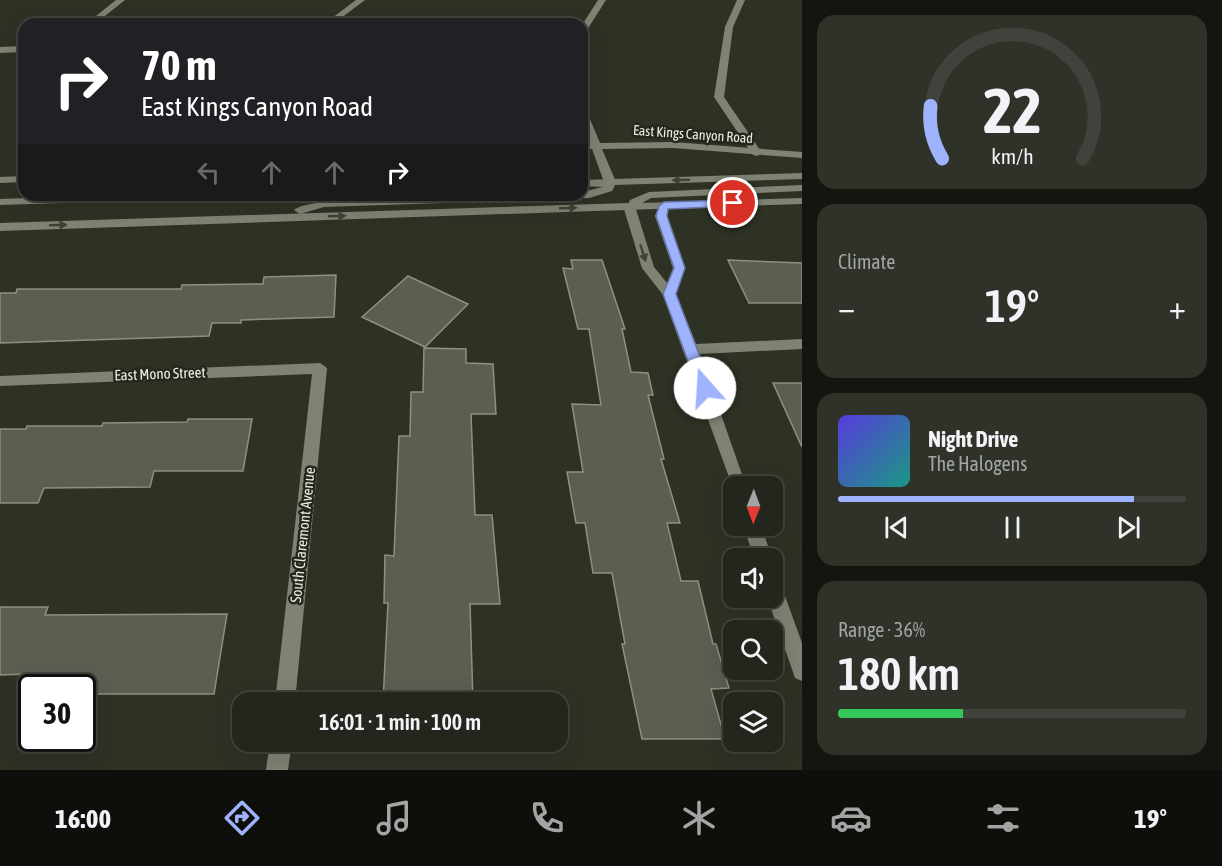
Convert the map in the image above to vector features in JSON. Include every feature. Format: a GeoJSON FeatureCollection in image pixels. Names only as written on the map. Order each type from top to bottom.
{"type":"FeatureCollection","features":[{"type":"Feature","properties":{"kind":"street"},"geometry":{"type":"LineString","coordinates":[[98,18],[121,0]]}},
{"type":"Feature","properties":{"kind":"street"},"geometry":{"type":"LineString","coordinates":[[336,18],[361,0]]}},
{"type":"Feature","properties":{"kind":"street"},"geometry":{"type":"LineString","coordinates":[[588,22],[602,0]]}},
{"type":"Feature","properties":{"kind":"street"},"geometry":{"type":"LineString","coordinates":[[741,0],[729,27],[719,97],[757,153]]}},
{"type":"Feature","properties":{"kind":"street"},"geometry":{"type":"LineString","coordinates":[[0,50],[18,49]]}},
{"type":"Feature","properties":{"kind":"street"},"geometry":{"type":"LineString","coordinates":[[588,127],[610,182],[608,189],[588,195]]}},
{"type":"Feature","properties":{"kind":"street","name":"East Kings Canyon Road"},"geometry":{"type":"LineString","coordinates":[[588,146],[673,145],[802,155]]}},
{"type":"Feature","properties":{"kind":"street"},"geometry":{"type":"LineString","coordinates":[[588,183],[802,176]]}},
{"type":"Feature","properties":{"kind":"street"},"geometry":{"type":"LineString","coordinates":[[0,180],[18,179]]}},
{"type":"Feature","properties":{"kind":"street"},"geometry":{"type":"LineString","coordinates":[[629,206],[639,198],[657,195],[802,188]]}},
{"type":"Feature","properties":{"kind":"street"},"geometry":{"type":"LineString","coordinates":[[0,202],[31,201]]}},
{"type":"Feature","properties":{"kind":"street"},"geometry":{"type":"LineString","coordinates":[[260,218],[324,204],[412,201]]}},
{"type":"Feature","properties":{"kind":"street"},"geometry":{"type":"LineString","coordinates":[[0,227],[802,201]]}},
{"type":"Feature","properties":{"kind":"street"},"geometry":{"type":"LineString","coordinates":[[629,206],[648,268],[669,294],[692,349],[735,476]]}},
{"type":"Feature","properties":{"kind":"street"},"geometry":{"type":"LineString","coordinates":[[664,206],[661,216],[679,268],[669,294]]}},
{"type":"Feature","properties":{"kind":"street"},"geometry":{"type":"LineString","coordinates":[[692,349],[802,344]]}},
{"type":"Feature","properties":{"kind":"street","name":"East Mono Street"},"geometry":{"type":"LineString","coordinates":[[0,381],[321,368]]}},
{"type":"Feature","properties":{"kind":"street","name":"South Claremont Avenue"},"geometry":{"type":"LineString","coordinates":[[286,692],[321,368]]}},
{"type":"Feature","properties":{"kind":"street"},"geometry":{"type":"LineString","coordinates":[[780,608],[802,671]]}},
{"type":"Feature","properties":{"kind":"street"},"geometry":{"type":"LineString","coordinates":[[278,770],[280,752]]}},
{"type":"Feature","properties":{"kind":"building"},"geometry":{"type":"Polygon","coordinates":[[[571,260],[602,260],[625,329],[622,329],[631,372],[648,373],[653,395],[648,395],[664,459],[661,459],[680,523],[667,523],[681,581],[698,581],[713,644],[716,644],[723,668],[723,680],[727,680],[729,688],[711,689],[723,739],[642,739],[622,644],[625,644],[612,573],[593,573],[585,523],[576,523],[567,472],[583,472],[572,404],[601,405],[589,329],[578,329],[563,268],[573,269],[571,260]]]}},
{"type":"Feature","properties":{"kind":"building"},"geometry":{"type":"Polygon","coordinates":[[[728,260],[802,263],[802,303],[749,303],[728,260]]]}},
{"type":"Feature","properties":{"kind":"building"},"geometry":{"type":"Polygon","coordinates":[[[336,275],[334,317],[212,323],[209,336],[0,343],[0,293],[16,293],[17,289],[181,289],[182,285],[263,284],[264,277],[336,275]]]}},
{"type":"Feature","properties":{"kind":"building"},"geometry":{"type":"Polygon","coordinates":[[[408,276],[468,304],[425,347],[362,317],[408,276]]]}},
{"type":"Feature","properties":{"kind":"building"},"geometry":{"type":"Polygon","coordinates":[[[424,348],[466,349],[466,363],[493,364],[496,414],[471,414],[475,515],[492,515],[500,604],[470,604],[473,692],[384,692],[388,603],[384,603],[385,555],[394,556],[399,436],[410,436],[411,392],[423,392],[424,348]]]}},
{"type":"Feature","properties":{"kind":"building"},"geometry":{"type":"Polygon","coordinates":[[[773,383],[802,383],[802,447],[773,383]]]}},
{"type":"Feature","properties":{"kind":"building"},"geometry":{"type":"Polygon","coordinates":[[[188,419],[252,419],[243,471],[154,471],[150,487],[44,488],[38,503],[0,503],[0,429],[26,429],[27,426],[102,426],[103,423],[187,422],[188,419]]]}},
{"type":"Feature","properties":{"kind":"building"},"geometry":{"type":"Polygon","coordinates":[[[0,607],[48,607],[45,615],[227,614],[214,694],[96,694],[96,674],[0,675],[0,607]]]}},
{"type":"Feature","properties":{"kind":"route"},"geometry":{"type":"LineString","coordinates":[[705,388],[692,349],[669,294],[679,268],[661,216],[664,206],[733,203]]}}]}
